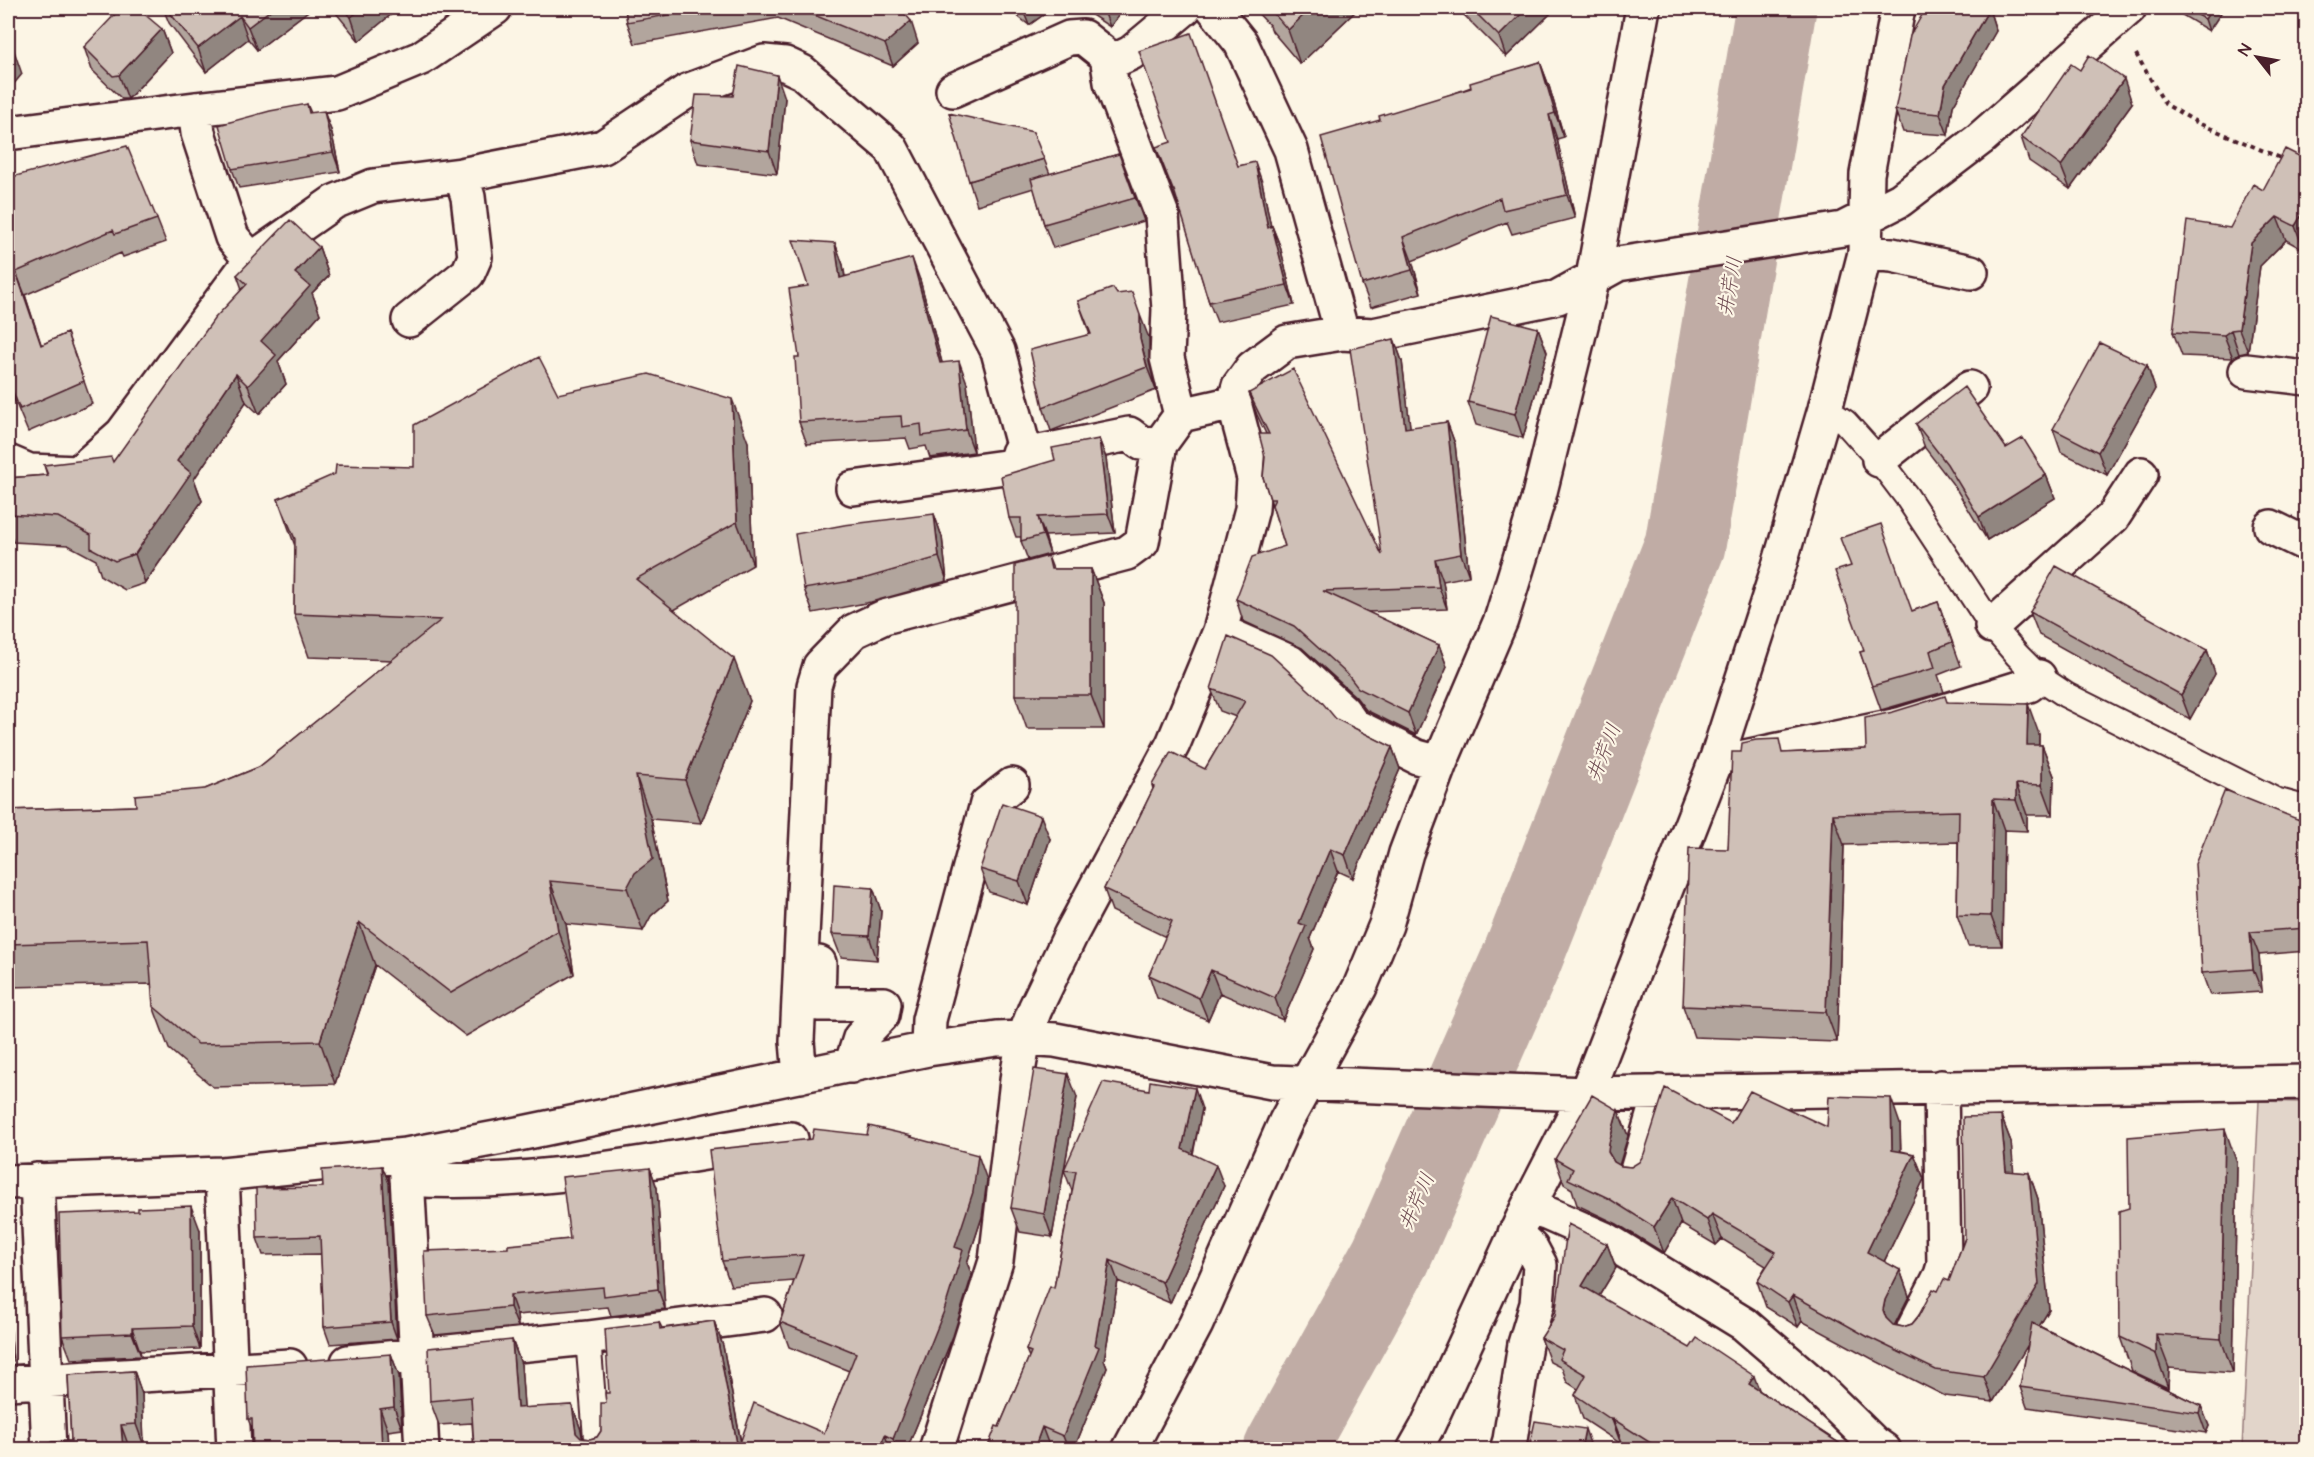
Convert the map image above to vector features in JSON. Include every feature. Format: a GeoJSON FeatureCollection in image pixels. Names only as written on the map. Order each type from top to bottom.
{"type":"FeatureCollection","features":[{"type":"Feature","properties":{"kind":"street"},"geometry":{"type":"LineString","coordinates":[[8,133],[337,93],[421,58],[495,8]]}},
{"type":"Feature","properties":{"kind":"street"},"geometry":{"type":"LineString","coordinates":[[953,90],[1069,38],[1083,37],[1107,56],[1118,59],[1131,53],[1185,8]]}},
{"type":"Feature","properties":{"kind":"street"},"geometry":{"type":"LineString","coordinates":[[1213,8],[1241,43],[1291,150],[1342,333]]}},
{"type":"Feature","properties":{"kind":"street"},"geometry":{"type":"LineString","coordinates":[[1129,1449],[1196,1324],[1286,1121],[1316,1083],[1360,987],[1386,926],[1406,854],[1440,764],[1501,620],[1605,270],[1643,8]]}},
{"type":"Feature","properties":{"kind":"street"},"geometry":{"type":"LineString","coordinates":[[1414,1449],[1427,1427],[1522,1220],[1717,758],[1779,566],[1825,409],[1865,253],[1854,224],[1867,174],[1898,8]]}},
{"type":"Feature","properties":{"kind":"street"},"geometry":{"type":"LineString","coordinates":[[936,1449],[996,1261],[1024,1038],[1035,1009],[1071,934],[1173,744],[1220,631],[1252,509],[1254,478],[1234,404],[1239,386],[1252,368],[1287,342],[1342,333],[1373,335],[1558,297],[1605,270],[1854,224],[1900,201],[1980,139],[2121,16]]}},
{"type":"Feature","properties":{"kind":"street"},"geometry":{"type":"LineString","coordinates":[[1107,56],[1111,82],[1162,215],[1169,309],[1167,358],[1181,416]]}},
{"type":"Feature","properties":{"kind":"street"},"geometry":{"type":"LineString","coordinates":[[8,462],[30,471],[78,473],[122,434],[251,260],[334,202],[373,186],[461,175],[603,147],[687,92],[764,62],[785,64],[802,72],[891,148],[998,351],[1023,445],[1012,466],[854,488]]}},
{"type":"Feature","properties":{"kind":"street"},"geometry":{"type":"LineString","coordinates":[[195,109],[198,133],[232,237],[251,260]]}},
{"type":"Feature","properties":{"kind":"street"},"geometry":{"type":"LineString","coordinates":[[409,320],[468,273],[475,257],[468,197],[461,175]]}},
{"type":"Feature","properties":{"kind":"street"},"geometry":{"type":"LineString","coordinates":[[1865,253],[1892,255],[1971,272]]}},
{"type":"Feature","properties":{"kind":"street"},"geometry":{"type":"LineString","coordinates":[[2246,371],[2307,378]]}},
{"type":"Feature","properties":{"kind":"street"},"geometry":{"type":"LineString","coordinates":[[1879,460],[1970,388]]}},
{"type":"Feature","properties":{"kind":"street"},"geometry":{"type":"LineString","coordinates":[[800,1076],[797,1041],[814,686],[820,666],[854,631],[884,617],[1127,554],[1142,542],[1161,444],[1181,416],[1234,404]]}},
{"type":"Feature","properties":{"kind":"street"},"geometry":{"type":"LineString","coordinates":[[1018,453],[1035,453],[1129,434],[1141,442],[1161,444]]}},
{"type":"Feature","properties":{"kind":"street"},"geometry":{"type":"LineString","coordinates":[[1992,626],[2113,517],[2141,474]]}},
{"type":"Feature","properties":{"kind":"street"},"geometry":{"type":"LineString","coordinates":[[2271,527],[2307,544]]}},
{"type":"Feature","properties":{"kind":"street"},"geometry":{"type":"LineString","coordinates":[[1220,631],[1290,662],[1344,711],[1353,725],[1417,757],[1440,764]]}},
{"type":"Feature","properties":{"kind":"street"},"geometry":{"type":"LineString","coordinates":[[1717,758],[1735,759],[1899,725],[2029,685],[2039,677]]}},
{"type":"Feature","properties":{"kind":"street"},"geometry":{"type":"LineString","coordinates":[[928,1049],[929,1020],[987,804],[1012,785]]}},
{"type":"Feature","properties":{"kind":"street"},"geometry":{"type":"LineString","coordinates":[[819,906],[818,1004],[884,1004],[882,1015],[860,1038],[851,1065]]}},
{"type":"Feature","properties":{"kind":"street"},"geometry":{"type":"LineString","coordinates":[[49,1449],[46,1380],[22,1181],[406,1167],[523,1133],[928,1049],[997,1039],[1055,1040],[1272,1082],[1577,1094],[2307,1082]]}},
{"type":"Feature","properties":{"kind":"street"},"geometry":{"type":"LineString","coordinates":[[1911,1334],[1944,1265],[1941,1088]]}},
{"type":"Feature","properties":{"kind":"street"},"geometry":{"type":"LineString","coordinates":[[1636,1174],[1660,1092]]}},
{"type":"Feature","properties":{"kind":"street"},"geometry":{"type":"LineString","coordinates":[[406,1167],[441,1181],[552,1175],[791,1139]]}},
{"type":"Feature","properties":{"kind":"street"},"geometry":{"type":"LineString","coordinates":[[406,1167],[422,1449]]}},
{"type":"Feature","properties":{"kind":"street"},"geometry":{"type":"LineString","coordinates":[[222,1174],[234,1449]]}},
{"type":"Feature","properties":{"kind":"street"},"geometry":{"type":"LineString","coordinates":[[1522,1220],[1546,1213],[1607,1240],[1744,1324],[1815,1384],[1874,1443],[1884,1449]]}},
{"type":"Feature","properties":{"kind":"street"},"geometry":{"type":"LineString","coordinates":[[1507,1449],[1525,1344],[1537,1304],[1540,1265],[1531,1248],[1522,1220]]}},
{"type":"Feature","properties":{"kind":"street"},"geometry":{"type":"LineString","coordinates":[[8,1383],[231,1371],[418,1356],[588,1338],[765,1315]]}},
{"type":"Feature","properties":{"kind":"lane"},"geometry":{"type":"LineString","coordinates":[[1825,409],[1845,422],[1879,460],[1907,497],[1992,626],[2039,677],[2066,695],[2275,800],[2301,807],[2307,806]]}},
{"type":"Feature","properties":{"kind":"lane"},"geometry":{"type":"LineString","coordinates":[[588,1338],[597,1449]]}},
{"type":"Feature","properties":{"kind":"path"},"geometry":{"type":"LineString","coordinates":[[2121,16],[2128,41],[2165,104],[2198,123],[2284,160]]}},
{"type":"Feature","properties":{"kind":"shaded area"},"geometry":{"type":"Polygon","coordinates":[[[2259,1101],[2306,1102],[2306,1449],[2242,1449],[2259,1101]]]}},
{"type":"Feature","properties":{"kind":"building"},"geometry":{"type":"Polygon","coordinates":[[[121,8],[137,8],[162,29],[119,75],[113,76],[84,47],[121,8]]]}},
{"type":"Feature","properties":{"kind":"building"},"geometry":{"type":"Polygon","coordinates":[[[166,8],[273,8],[248,27],[240,16],[198,48],[166,8]]]}},
{"type":"Feature","properties":{"kind":"building"},"geometry":{"type":"Polygon","coordinates":[[[343,8],[362,8],[351,17],[343,8]]]}},
{"type":"Feature","properties":{"kind":"building"},"geometry":{"type":"Polygon","coordinates":[[[625,8],[709,8],[627,22],[625,8]]]}},
{"type":"Feature","properties":{"kind":"building"},"geometry":{"type":"Polygon","coordinates":[[[797,8],[900,8],[911,21],[885,44],[797,8]]]}},
{"type":"Feature","properties":{"kind":"building"},"geometry":{"type":"Polygon","coordinates":[[[1269,8],[1311,8],[1288,30],[1269,8]]]}},
{"type":"Feature","properties":{"kind":"building"},"geometry":{"type":"Polygon","coordinates":[[[1471,8],[1527,8],[1499,36],[1471,8]]]}},
{"type":"Feature","properties":{"kind":"building"},"geometry":{"type":"Polygon","coordinates":[[[1926,8],[1989,9],[1945,85],[1940,114],[1895,110],[1910,36],[1926,8]]]}},
{"type":"Feature","properties":{"kind":"building"},"geometry":{"type":"Polygon","coordinates":[[[2185,8],[2212,8],[2205,19],[2185,8]]]}},
{"type":"Feature","properties":{"kind":"building"},"geometry":{"type":"Polygon","coordinates":[[[1191,33],[1238,166],[1255,162],[1268,228],[1272,226],[1287,285],[1209,302],[1174,190],[1156,147],[1171,142],[1139,51],[1191,33]]]}},
{"type":"Feature","properties":{"kind":"building"},"geometry":{"type":"Polygon","coordinates":[[[2089,55],[2124,79],[2061,166],[2021,137],[2071,64],[2080,70],[2089,55]]]}},
{"type":"Feature","properties":{"kind":"building"},"geometry":{"type":"Polygon","coordinates":[[[1540,62],[1555,113],[1549,115],[1567,195],[1503,210],[1500,198],[1403,237],[1412,270],[1362,284],[1321,137],[1380,120],[1379,116],[1471,88],[1470,83],[1540,62]]]}},
{"type":"Feature","properties":{"kind":"building"},"geometry":{"type":"Polygon","coordinates":[[[739,66],[777,75],[769,151],[690,140],[696,95],[733,96],[739,66]]]}},
{"type":"Feature","properties":{"kind":"building"},"geometry":{"type":"Polygon","coordinates":[[[307,104],[309,113],[324,111],[333,152],[232,169],[219,125],[307,104]]]}},
{"type":"Feature","properties":{"kind":"building"},"geometry":{"type":"Polygon","coordinates":[[[949,113],[1033,132],[1044,159],[969,181],[949,113]]]}},
{"type":"Feature","properties":{"kind":"building"},"geometry":{"type":"Polygon","coordinates":[[[127,146],[157,219],[115,234],[113,230],[16,272],[41,345],[67,333],[84,381],[20,409],[8,380],[8,178],[127,146]]]}},
{"type":"Feature","properties":{"kind":"building"},"geometry":{"type":"Polygon","coordinates":[[[2285,149],[2307,160],[2307,206],[2295,226],[2277,217],[2251,243],[2239,329],[2231,330],[2224,335],[2173,332],[2187,221],[2230,228],[2253,184],[2263,190],[2285,149]]]}},
{"type":"Feature","properties":{"kind":"building"},"geometry":{"type":"Polygon","coordinates":[[[1119,154],[1135,198],[1044,224],[1031,179],[1119,154]]]}},
{"type":"Feature","properties":{"kind":"building"},"geometry":{"type":"Polygon","coordinates":[[[290,220],[319,247],[295,273],[310,286],[261,341],[276,355],[248,386],[236,374],[177,461],[191,473],[135,554],[115,561],[91,548],[91,535],[58,517],[8,514],[8,478],[48,475],[44,465],[111,457],[113,462],[214,319],[247,284],[237,275],[290,220]]]}},
{"type":"Feature","properties":{"kind":"building"},"geometry":{"type":"Polygon","coordinates":[[[793,240],[835,243],[840,278],[912,258],[940,363],[959,361],[966,430],[922,436],[921,424],[902,427],[901,416],[799,422],[795,357],[799,357],[789,289],[808,286],[793,240]]]}},
{"type":"Feature","properties":{"kind":"building"},"geometry":{"type":"Polygon","coordinates":[[[1113,288],[1117,294],[1132,292],[1140,315],[1140,339],[1147,367],[1043,407],[1030,350],[1091,334],[1078,301],[1113,288]]]}},
{"type":"Feature","properties":{"kind":"building"},"geometry":{"type":"Polygon","coordinates":[[[1491,316],[1538,328],[1515,414],[1468,402],[1491,316]]]}},
{"type":"Feature","properties":{"kind":"building"},"geometry":{"type":"Polygon","coordinates":[[[1394,339],[1405,428],[1447,422],[1461,554],[1435,559],[1439,587],[1323,591],[1439,645],[1408,713],[1358,688],[1348,675],[1294,626],[1236,599],[1252,557],[1285,546],[1272,505],[1275,499],[1270,499],[1263,477],[1265,457],[1259,434],[1269,434],[1249,393],[1293,369],[1382,555],[1350,349],[1394,339]]]}},
{"type":"Feature","properties":{"kind":"building"},"geometry":{"type":"Polygon","coordinates":[[[2100,343],[2147,365],[2098,452],[2053,429],[2100,343]]]}},
{"type":"Feature","properties":{"kind":"building"},"geometry":{"type":"Polygon","coordinates":[[[539,357],[558,394],[649,374],[732,399],[737,522],[636,579],[734,659],[685,780],[636,776],[653,859],[635,873],[627,888],[550,881],[558,931],[451,993],[359,922],[320,1041],[198,1044],[153,1006],[148,940],[8,944],[8,810],[136,806],[135,795],[205,789],[259,767],[441,620],[294,614],[295,539],[278,499],[335,474],[336,465],[414,467],[414,425],[539,357]]]}},
{"type":"Feature","properties":{"kind":"building"},"geometry":{"type":"Polygon","coordinates":[[[1964,387],[2006,448],[2023,438],[2046,475],[1979,517],[1947,464],[1916,424],[1964,387]]]}},
{"type":"Feature","properties":{"kind":"building"},"geometry":{"type":"Polygon","coordinates":[[[1099,439],[1108,514],[1038,517],[1043,535],[1021,541],[1021,518],[1009,518],[1001,476],[1055,460],[1052,448],[1099,439]]]}},
{"type":"Feature","properties":{"kind":"building"},"geometry":{"type":"Polygon","coordinates":[[[934,514],[939,557],[863,579],[804,589],[795,534],[844,525],[934,514]]]}},
{"type":"Feature","properties":{"kind":"building"},"geometry":{"type":"Polygon","coordinates":[[[1881,524],[1912,611],[1938,602],[1952,642],[1930,651],[1935,668],[1872,686],[1860,652],[1864,651],[1835,571],[1851,566],[1840,538],[1881,524]]]}},
{"type":"Feature","properties":{"kind":"building"},"geometry":{"type":"Polygon","coordinates":[[[1048,556],[1051,569],[1091,569],[1091,695],[1015,695],[1015,565],[1048,556]]]}},
{"type":"Feature","properties":{"kind":"building"},"geometry":{"type":"Polygon","coordinates":[[[2056,566],[2207,650],[2181,695],[2030,612],[2056,566]]]}},
{"type":"Feature","properties":{"kind":"building"},"geometry":{"type":"Polygon","coordinates":[[[1228,636],[1271,655],[1321,701],[1336,719],[1392,747],[1345,855],[1330,849],[1299,923],[1306,926],[1275,998],[1211,970],[1199,998],[1149,975],[1172,921],[1104,889],[1154,787],[1152,785],[1171,752],[1205,769],[1245,701],[1211,689],[1228,636]]]}},
{"type":"Feature","properties":{"kind":"building"},"geometry":{"type":"Polygon","coordinates":[[[1945,696],[1947,702],[2028,704],[2027,745],[2042,745],[2042,785],[2016,784],[2016,800],[1993,799],[1991,916],[1957,915],[1959,811],[1833,814],[1826,1012],[1683,1006],[1689,848],[1728,849],[1732,752],[1741,752],[1742,743],[1779,739],[1782,753],[1866,749],[1865,718],[1945,696]]]}},
{"type":"Feature","properties":{"kind":"building"},"geometry":{"type":"Polygon","coordinates":[[[2225,790],[2307,823],[2307,928],[2250,932],[2253,969],[2202,973],[2195,864],[2225,790]]]}},
{"type":"Feature","properties":{"kind":"building"},"geometry":{"type":"Polygon","coordinates":[[[1002,803],[1041,816],[1019,881],[980,869],[1002,803]]]}},
{"type":"Feature","properties":{"kind":"building"},"geometry":{"type":"Polygon","coordinates":[[[834,885],[873,888],[869,936],[832,934],[834,885]]]}},
{"type":"Feature","properties":{"kind":"building"},"geometry":{"type":"Polygon","coordinates":[[[1034,1069],[1068,1074],[1044,1214],[1011,1208],[1034,1069]]]}},
{"type":"Feature","properties":{"kind":"building"},"geometry":{"type":"Polygon","coordinates":[[[1150,1081],[1195,1088],[1182,1149],[1216,1165],[1162,1282],[1110,1260],[1095,1345],[1099,1347],[1063,1436],[1042,1427],[1034,1449],[987,1449],[996,1426],[999,1427],[1031,1352],[1026,1350],[1050,1286],[1054,1288],[1076,1171],[1064,1170],[1103,1082],[1149,1090],[1150,1081]]]}},
{"type":"Feature","properties":{"kind":"building"},"geometry":{"type":"Polygon","coordinates":[[[1665,1088],[1731,1123],[1750,1091],[1827,1127],[1829,1096],[1891,1098],[1892,1150],[1914,1154],[1867,1252],[1900,1270],[1885,1300],[1883,1310],[1886,1318],[1893,1325],[1903,1327],[1912,1324],[1918,1317],[1933,1289],[1938,1291],[1944,1279],[1949,1281],[1965,1238],[1963,1117],[2001,1116],[2006,1171],[2029,1173],[2039,1284],[1984,1377],[1936,1370],[1868,1337],[1793,1295],[1788,1302],[1757,1281],[1776,1252],[1712,1214],[1707,1220],[1672,1198],[1654,1227],[1608,1198],[1568,1179],[1573,1169],[1555,1159],[1592,1095],[1618,1110],[1608,1152],[1614,1162],[1621,1166],[1631,1167],[1639,1162],[1644,1154],[1665,1088]]]}},
{"type":"Feature","properties":{"kind":"building"},"geometry":{"type":"Polygon","coordinates":[[[869,1126],[978,1155],[973,1192],[955,1247],[963,1250],[944,1311],[893,1439],[885,1435],[879,1449],[738,1449],[754,1403],[824,1433],[856,1353],[780,1322],[803,1255],[722,1261],[709,1150],[812,1139],[814,1129],[867,1135],[869,1126]]]}},
{"type":"Feature","properties":{"kind":"building"},"geometry":{"type":"Polygon","coordinates":[[[2225,1129],[2221,1339],[2156,1334],[2156,1354],[2120,1337],[2119,1211],[2129,1208],[2128,1137],[2225,1129]]]}},
{"type":"Feature","properties":{"kind":"building"},"geometry":{"type":"Polygon","coordinates":[[[382,1166],[391,1322],[324,1327],[320,1236],[257,1238],[256,1188],[323,1187],[322,1170],[382,1166]]]}},
{"type":"Feature","properties":{"kind":"building"},"geometry":{"type":"Polygon","coordinates":[[[650,1168],[658,1289],[604,1296],[603,1287],[510,1295],[510,1307],[427,1316],[424,1251],[508,1248],[508,1245],[570,1239],[562,1177],[650,1168]]]}},
{"type":"Feature","properties":{"kind":"building"},"geometry":{"type":"Polygon","coordinates":[[[191,1206],[192,1326],[132,1328],[132,1333],[62,1336],[59,1214],[191,1206]]]}},
{"type":"Feature","properties":{"kind":"building"},"geometry":{"type":"Polygon","coordinates":[[[1568,1224],[1607,1244],[1582,1286],[1690,1348],[1697,1338],[1754,1376],[1749,1384],[1848,1449],[1660,1449],[1575,1395],[1586,1375],[1559,1359],[1563,1350],[1541,1338],[1555,1316],[1568,1224]]]}},
{"type":"Feature","properties":{"kind":"building"},"geometry":{"type":"Polygon","coordinates":[[[714,1321],[738,1449],[474,1449],[471,1397],[430,1401],[428,1348],[512,1340],[517,1408],[572,1405],[576,1433],[581,1438],[590,1439],[597,1437],[601,1431],[601,1403],[606,1403],[605,1393],[609,1393],[605,1329],[659,1322],[660,1329],[714,1321]]]}},
{"type":"Feature","properties":{"kind":"building"},"geometry":{"type":"Polygon","coordinates":[[[2032,1323],[2201,1406],[2199,1413],[2020,1387],[2032,1323]]]}},
{"type":"Feature","properties":{"kind":"building"},"geometry":{"type":"Polygon","coordinates":[[[391,1354],[394,1407],[380,1409],[382,1449],[253,1449],[252,1419],[248,1419],[246,1365],[391,1354]]]}},
{"type":"Feature","properties":{"kind":"building"},"geometry":{"type":"Polygon","coordinates":[[[134,1371],[136,1424],[121,1425],[123,1449],[8,1449],[8,1444],[31,1443],[42,1446],[52,1442],[71,1441],[68,1375],[134,1371]]]}},
{"type":"Feature","properties":{"kind":"building"},"geometry":{"type":"Polygon","coordinates":[[[1535,1421],[1585,1429],[1581,1449],[1529,1449],[1535,1421]]]}},
{"type":"Feature","properties":{"kind":"waterway","name":"井芹川"},"geometry":{"type":"LineString","coordinates":[[1284,1450],[1391,1256],[1521,961],[1685,545],[1776,8]]}}]}
